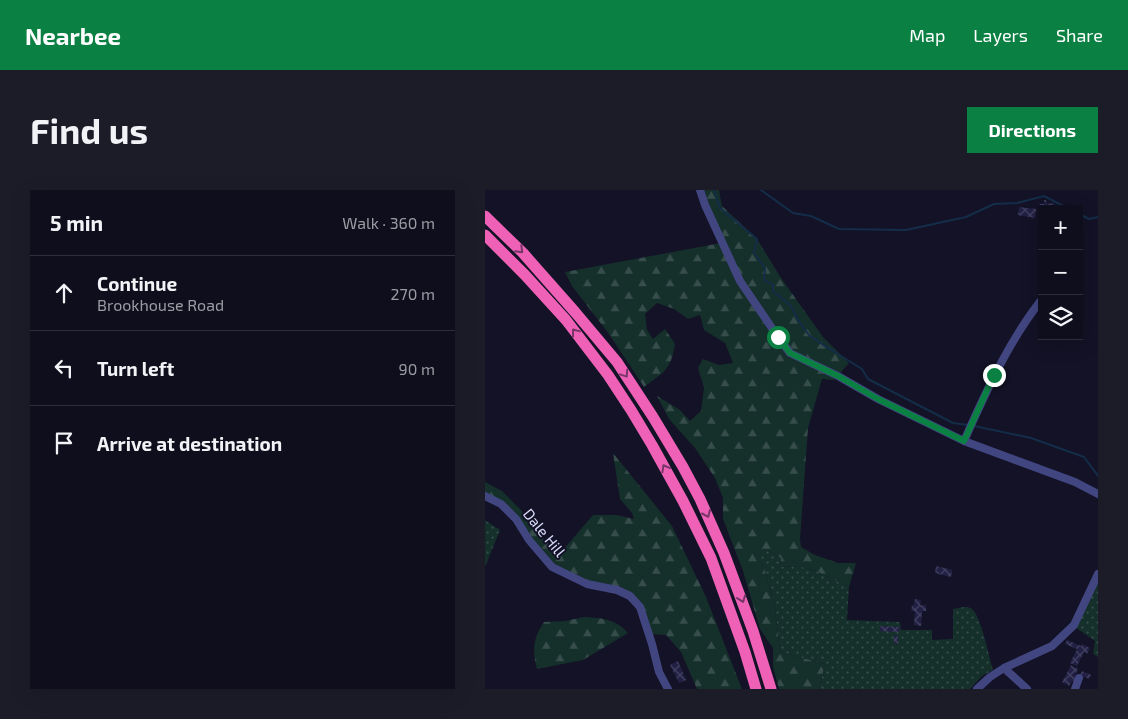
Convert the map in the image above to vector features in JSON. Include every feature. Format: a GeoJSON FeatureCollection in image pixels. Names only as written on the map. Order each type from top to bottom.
{"type":"FeatureCollection","features":[{"type":"Feature","properties":{"kind":"highway"},"geometry":{"type":"LineString","coordinates":[[485,216],[523,253],[617,362],[658,425],[683,467],[724,553],[753,631],[771,689]]}},
{"type":"Feature","properties":{"kind":"highway"},"geometry":{"type":"LineString","coordinates":[[485,235],[566,320],[607,375],[652,445],[683,501],[711,558],[745,652],[756,689]]}},
{"type":"Feature","properties":{"kind":"street"},"geometry":{"type":"LineString","coordinates":[[701,190],[712,220],[740,281],[790,353],[964,441],[1075,482],[1098,494]]}},
{"type":"Feature","properties":{"kind":"street"},"geometry":{"type":"LineString","coordinates":[[964,441],[998,368],[1010,346],[1038,305]]}},
{"type":"Feature","properties":{"kind":"street","name":"Dale Hill"},"geometry":{"type":"LineString","coordinates":[[485,496],[501,504],[516,519],[529,540],[552,567],[587,584],[617,590],[630,596],[640,608],[659,672],[668,689]]}},
{"type":"Feature","properties":{"kind":"street"},"geometry":{"type":"LineString","coordinates":[[977,689],[1004,668],[1052,646],[1074,625],[1098,574]]}},
{"type":"Feature","properties":{"kind":"street"},"geometry":{"type":"LineString","coordinates":[[1004,668],[1027,689]]}},
{"type":"Feature","properties":{"kind":"street"},"geometry":{"type":"LineString","coordinates":[[1075,689],[1079,678]]}},
{"type":"Feature","properties":{"kind":"green space"},"geometry":{"type":"Polygon","coordinates":[[[703,190],[719,190],[722,206],[757,239],[781,278],[823,337],[849,363],[834,380],[822,379],[808,428],[800,539],[801,547],[815,555],[838,563],[856,563],[849,587],[816,571],[798,566],[780,567],[781,558],[756,545],[774,601],[780,652],[825,664],[819,689],[779,689],[773,667],[773,648],[760,629],[743,571],[723,519],[723,498],[715,478],[695,448],[669,419],[657,396],[680,410],[690,421],[701,411],[704,388],[698,368],[703,359],[719,365],[733,363],[725,343],[704,330],[700,315],[688,319],[674,309],[657,303],[645,314],[647,330],[653,339],[665,329],[675,344],[669,365],[657,378],[644,387],[609,334],[572,286],[565,272],[721,243],[703,190]]]}},
{"type":"Feature","properties":{"kind":"green space"},"geometry":{"type":"Polygon","coordinates":[[[613,453],[672,526],[706,597],[742,689],[697,689],[681,652],[666,635],[648,634],[640,608],[630,596],[587,584],[552,567],[516,517],[485,494],[485,482],[502,491],[521,510],[532,528],[549,544],[563,550],[593,515],[617,515],[634,519],[632,513],[620,499],[613,453]]]}},
{"type":"Feature","properties":{"kind":"green space"},"geometry":{"type":"Polygon","coordinates":[[[485,520],[500,530],[485,567],[485,520]]]}},
{"type":"Feature","properties":{"kind":"green space"},"geometry":{"type":"Polygon","coordinates":[[[755,544],[781,558],[780,567],[798,566],[816,571],[849,587],[847,620],[900,622],[901,630],[932,630],[932,640],[953,639],[953,609],[968,607],[972,609],[979,620],[993,670],[982,676],[970,689],[819,689],[825,664],[780,652],[774,601],[755,544]]]}},
{"type":"Feature","properties":{"kind":"green space"},"geometry":{"type":"Polygon","coordinates":[[[1098,583],[1098,657],[1093,654],[1095,641],[1075,627],[1098,583]]]}},
{"type":"Feature","properties":{"kind":"green space"},"geometry":{"type":"Polygon","coordinates":[[[584,617],[614,622],[628,633],[583,660],[537,669],[534,656],[535,644],[544,622],[565,621],[584,617]]]}},
{"type":"Feature","properties":{"kind":"building"},"geometry":{"type":"Polygon","coordinates":[[[1044,200],[1046,200],[1047,204],[1054,203],[1054,205],[1045,205],[1044,200]]]}},
{"type":"Feature","properties":{"kind":"building"},"geometry":{"type":"Polygon","coordinates":[[[1019,207],[1036,209],[1035,218],[1018,215],[1019,207]]]}},
{"type":"Feature","properties":{"kind":"building"},"geometry":{"type":"Polygon","coordinates":[[[936,566],[952,570],[951,577],[935,573],[936,566]]]}},
{"type":"Feature","properties":{"kind":"building"},"geometry":{"type":"Polygon","coordinates":[[[915,599],[921,600],[920,605],[926,605],[926,611],[922,611],[921,626],[914,625],[915,611],[911,611],[915,599]]]}},
{"type":"Feature","properties":{"kind":"building"},"geometry":{"type":"Polygon","coordinates":[[[880,626],[900,627],[899,632],[880,631],[880,626]]]}},
{"type":"Feature","properties":{"kind":"building"},"geometry":{"type":"Polygon","coordinates":[[[894,635],[898,636],[898,644],[894,643],[894,635]]]}},
{"type":"Feature","properties":{"kind":"building"},"geometry":{"type":"Polygon","coordinates":[[[1067,640],[1090,648],[1087,654],[1084,652],[1077,666],[1070,663],[1077,649],[1065,644],[1067,640]]]}},
{"type":"Feature","properties":{"kind":"building"},"geometry":{"type":"Polygon","coordinates":[[[678,661],[686,680],[679,683],[670,665],[678,661]]]}},
{"type":"Feature","properties":{"kind":"building"},"geometry":{"type":"Polygon","coordinates":[[[1071,665],[1078,669],[1075,682],[1072,681],[1069,686],[1062,682],[1071,665]]]}},
{"type":"Feature","properties":{"kind":"building"},"geometry":{"type":"Polygon","coordinates":[[[1082,671],[1091,675],[1089,679],[1080,675],[1082,671]]]}},
{"type":"Feature","properties":{"kind":"waterway"},"geometry":{"type":"LineString","coordinates":[[714,190],[720,208],[757,239],[754,253],[765,268],[764,280],[773,285],[773,291],[791,306],[809,335],[862,369],[868,379],[953,423],[968,425]]}},
{"type":"Feature","properties":{"kind":"waterway"},"geometry":{"type":"LineString","coordinates":[[761,190],[793,213],[811,216],[839,229],[906,230],[966,217],[994,204],[1017,203],[1044,196],[1061,205]]}},
{"type":"Feature","properties":{"kind":"waterway"},"geometry":{"type":"LineString","coordinates":[[1083,216],[1089,219],[1098,217]]}},
{"type":"Feature","properties":{"kind":"waterway"},"geometry":{"type":"LineString","coordinates":[[974,426],[1031,438],[1084,457],[1098,476]]}},
{"type":"Feature","properties":{"kind":"route"},"geometry":{"type":"LineString","coordinates":[[778,337],[790,353],[964,441],[994,375]]}}]}
